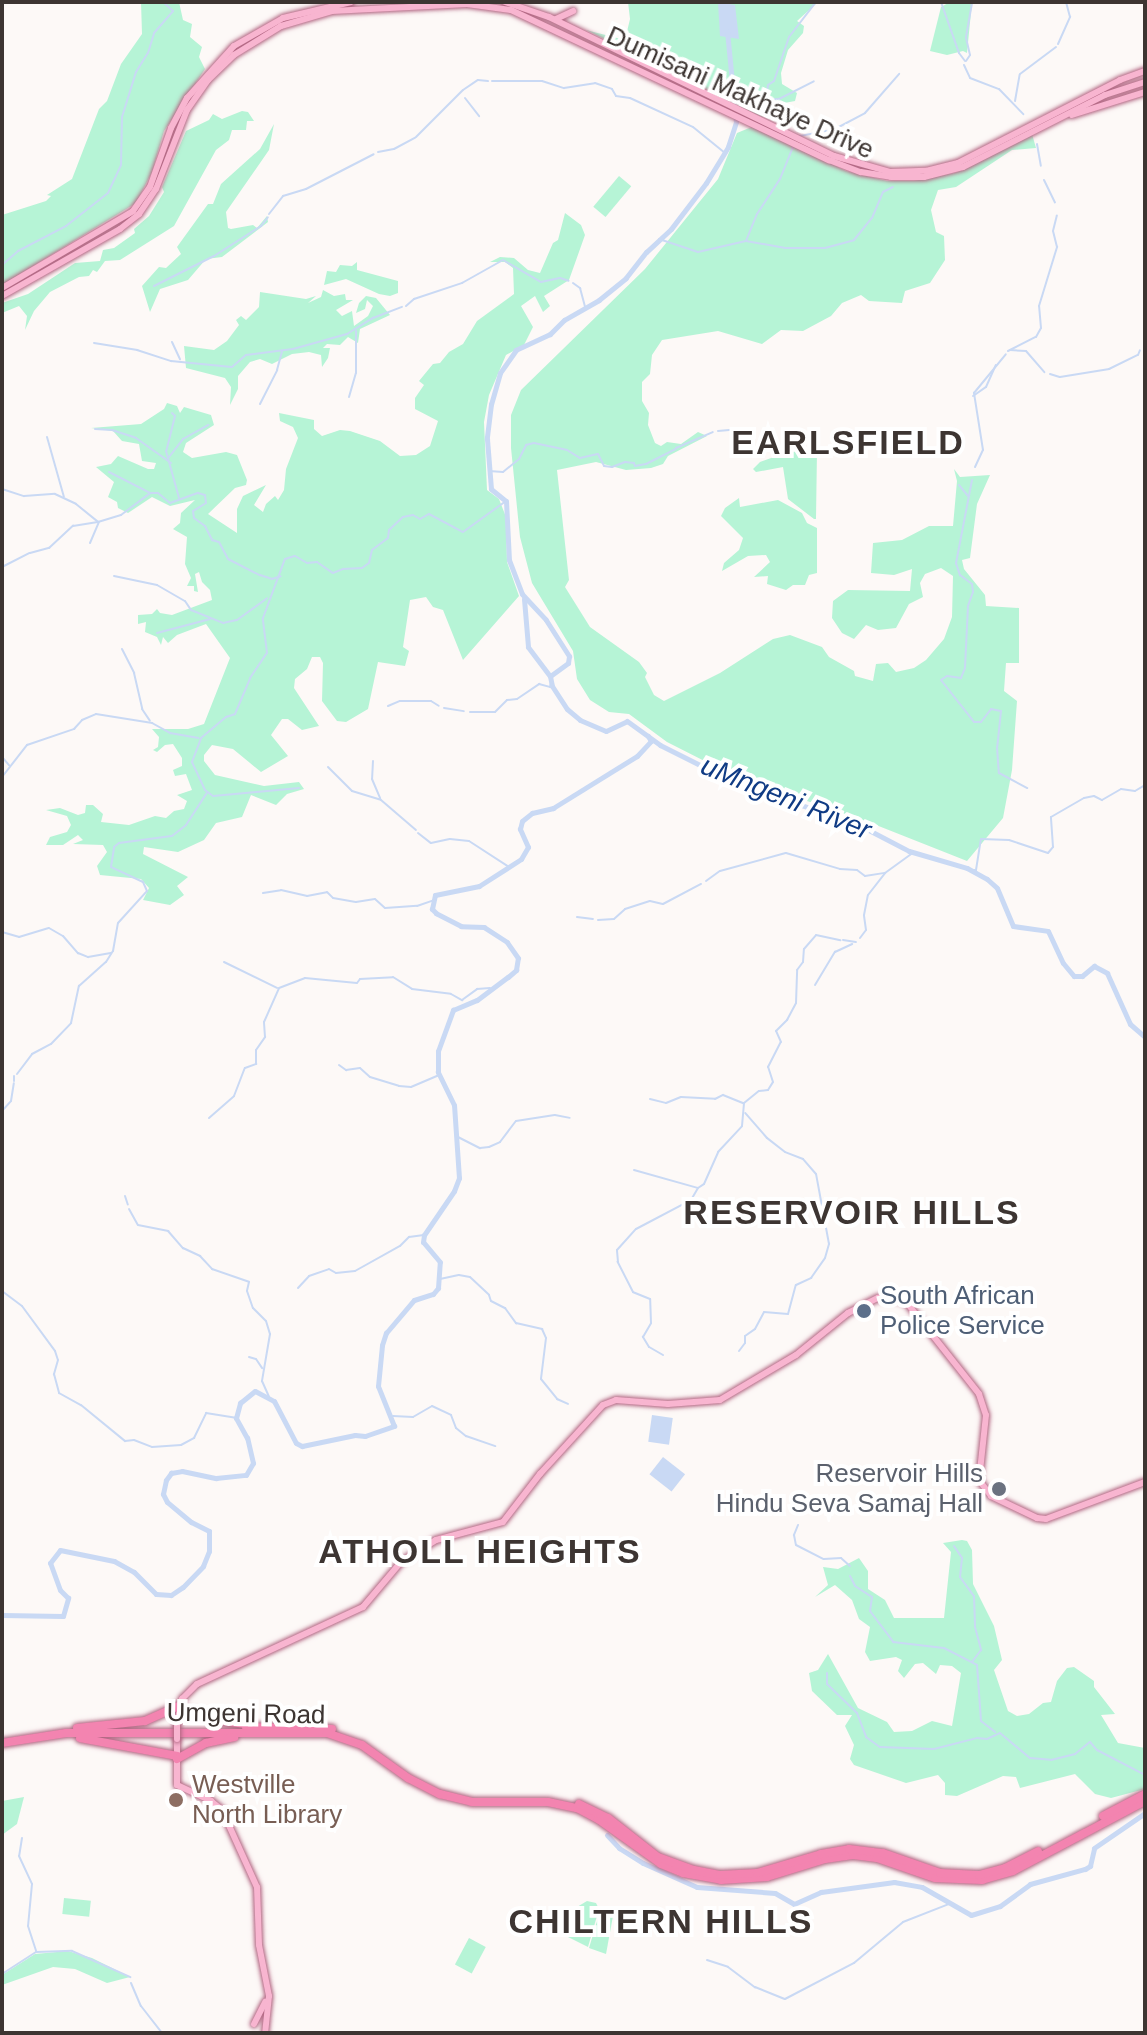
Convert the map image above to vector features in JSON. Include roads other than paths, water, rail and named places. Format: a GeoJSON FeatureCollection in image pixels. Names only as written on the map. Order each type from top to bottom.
{"type":"FeatureCollection","features":[{"type":"Feature","properties":{"kind":"highway"},"geometry":{"type":"LineString","coordinates":[[77,1728],[128,1724],[178,1708],[227,1723],[297,1727]]}},
{"type":"Feature","properties":{"kind":"highway","name":"Umgeni Road"},"geometry":{"type":"LineString","coordinates":[[2,1740],[39,1729],[77,1728],[297,1727],[350,1734],[417,1777],[451,1792],[487,1798],[550,1797],[581,1804],[602,1814],[658,1857],[694,1870],[720,1875],[757,1873],[821,1854],[860,1849],[940,1873],[979,1875],[1011,1865],[1145,1794]]}},
{"type":"Feature","properties":{"kind":"highway"},"geometry":{"type":"LineString","coordinates":[[52,1734],[179,1755],[216,1740],[279,1732]]}},
{"type":"Feature","properties":{"kind":"highway","name":"Umgeni Road"},"geometry":{"type":"LineString","coordinates":[[2,1740],[52,1734],[318,1733],[347,1739],[416,1783],[450,1797],[482,1803],[548,1802],[577,1808],[671,1869],[721,1880],[767,1877],[825,1859],[853,1855],[877,1858],[935,1878],[982,1880],[1013,1871],[1145,1801]]}},
{"type":"Feature","properties":{"kind":"main road"},"geometry":{"type":"LineString","coordinates":[[2,288],[133,211],[150,187],[168,136],[187,98],[234,46],[283,18],[351,2]]}},
{"type":"Feature","properties":{"kind":"main road","name":"Dumisani Makhaye Drive"},"geometry":{"type":"LineString","coordinates":[[505,2],[549,17],[640,66]]}},
{"type":"Feature","properties":{"kind":"main road","name":"Dumisani Makhaye Drive"},"geometry":{"type":"LineString","coordinates":[[2,296],[135,217],[156,189],[181,123],[208,80],[247,45],[294,20],[351,8],[490,6],[525,16],[640,66],[853,170],[900,178],[932,176],[963,167],[1105,95],[1145,82]]}},
{"type":"Feature","properties":{"kind":"main road"},"geometry":{"type":"LineString","coordinates":[[549,17],[563,19],[573,11]]}},
{"type":"Feature","properties":{"kind":"main road","name":"Dumisani Makhaye Drive"},"geometry":{"type":"LineString","coordinates":[[760,123],[853,164],[890,172],[926,171],[966,159],[1120,80],[1145,71]]}},
{"type":"Feature","properties":{"kind":"main road"},"geometry":{"type":"LineString","coordinates":[[1043,126],[1145,92]]}},
{"type":"Feature","properties":{"kind":"main road"},"geometry":{"type":"LineString","coordinates":[[262,2032],[270,2008],[259,1945],[257,1887],[222,1810],[211,1801],[177,1785],[178,1708],[197,1684],[363,1607],[401,1562],[431,1542],[503,1522],[595,1412],[613,1400],[668,1404],[720,1400],[796,1355],[855,1309],[881,1297],[904,1301],[975,1388],[986,1415],[976,1489]]}},
{"type":"Feature","properties":{"kind":"main road"},"geometry":{"type":"LineString","coordinates":[[586,1410],[595,1412]]}},
{"type":"Feature","properties":{"kind":"main road"},"geometry":{"type":"LineString","coordinates":[[979,1480],[991,1496],[1041,1519],[1145,1482]]}},
{"type":"Feature","properties":{"kind":"main road"},"geometry":{"type":"LineString","coordinates":[[222,1810],[223,1800]]}},
{"type":"Feature","properties":{"kind":"main road"},"geometry":{"type":"LineString","coordinates":[[262,2032],[259,2024],[254,2025],[270,2008]]}},
{"type":"Feature","properties":{"kind":"water"},"geometry":{"type":"Polygon","coordinates":[[[718,2],[735,5],[739,39],[720,36],[718,2]]]}},
{"type":"Feature","properties":{"kind":"water"},"geometry":{"type":"Polygon","coordinates":[[[652,1415],[673,1418],[669,1445],[648,1442],[652,1415]]]}},
{"type":"Feature","properties":{"kind":"water"},"geometry":{"type":"Polygon","coordinates":[[[663,1457],[685,1474],[672,1492],[649,1474],[663,1457]]]}},
{"type":"Feature","properties":{"kind":"waterway"},"geometry":{"type":"LineString","coordinates":[[2,265],[18,251],[66,226],[108,193],[121,165],[122,117],[136,72],[148,53],[154,33],[173,11],[163,2]]}},
{"type":"Feature","properties":{"kind":"waterway"},"geometry":{"type":"LineString","coordinates":[[766,98],[768,85],[774,81],[789,37],[816,2]]}},
{"type":"Feature","properties":{"kind":"waterway"},"geometry":{"type":"LineString","coordinates":[[941,2],[959,53],[965,61]]}},
{"type":"Feature","properties":{"kind":"waterway"},"geometry":{"type":"LineString","coordinates":[[966,61],[970,55],[966,37],[972,2]]}},
{"type":"Feature","properties":{"kind":"waterway"},"geometry":{"type":"LineString","coordinates":[[1058,44],[1070,17],[1066,2]]}},
{"type":"Feature","properties":{"kind":"waterway","name":"uMngeni River"},"geometry":{"type":"LineString","coordinates":[[727,31],[736,122],[728,147],[706,183],[671,229],[646,252],[626,278],[599,300],[564,320],[550,334],[516,350],[500,373],[491,404],[487,439],[491,489],[506,501],[509,560],[522,594],[546,620],[569,656],[568,663],[550,676],[552,686],[567,709],[580,720],[606,731],[627,721],[660,745],[734,782],[859,825],[909,851],[967,868],[987,879],[997,888],[1013,926],[1048,931],[1063,963],[1074,976],[1082,976],[1094,966],[1107,973],[1130,1024],[1145,1037]]}},
{"type":"Feature","properties":{"kind":"waterway"},"geometry":{"type":"LineString","coordinates":[[1015,101],[1020,74],[1056,47]]}},
{"type":"Feature","properties":{"kind":"waterway"},"geometry":{"type":"LineString","coordinates":[[964,65],[970,78],[999,89],[1023,114]]}},
{"type":"Feature","properties":{"kind":"waterway"},"geometry":{"type":"LineString","coordinates":[[800,136],[835,129],[865,113],[899,74]]}},
{"type":"Feature","properties":{"kind":"waterway"},"geometry":{"type":"LineString","coordinates":[[416,137],[463,90],[478,80],[488,81]]}},
{"type":"Feature","properties":{"kind":"waterway"},"geometry":{"type":"LineString","coordinates":[[492,81],[542,81],[564,88],[595,83],[612,89],[616,96],[630,98],[693,127],[724,152]]}},
{"type":"Feature","properties":{"kind":"waterway"},"geometry":{"type":"LineString","coordinates":[[735,101],[779,99],[814,81]]}},
{"type":"Feature","properties":{"kind":"waterway"},"geometry":{"type":"LineString","coordinates":[[465,98],[479,116]]}},
{"type":"Feature","properties":{"kind":"waterway"},"geometry":{"type":"LineString","coordinates":[[378,152],[394,149],[415,138]]}},
{"type":"Feature","properties":{"kind":"waterway"},"geometry":{"type":"LineString","coordinates":[[1037,144],[1041,166]]}},
{"type":"Feature","properties":{"kind":"waterway"},"geometry":{"type":"LineString","coordinates":[[746,241],[757,214],[780,179],[793,147]]}},
{"type":"Feature","properties":{"kind":"waterway"},"geometry":{"type":"LineString","coordinates":[[269,214],[283,196],[306,189],[374,154]]}},
{"type":"Feature","properties":{"kind":"waterway"},"geometry":{"type":"LineString","coordinates":[[1044,180],[1055,203]]}},
{"type":"Feature","properties":{"kind":"waterway"},"geometry":{"type":"LineString","coordinates":[[659,239],[698,252],[746,241],[785,248],[825,248],[854,240],[872,218],[883,192],[893,187]]}},
{"type":"Feature","properties":{"kind":"waterway"},"geometry":{"type":"LineString","coordinates":[[1008,351],[1036,337],[1041,328],[1039,306],[1057,247],[1053,231],[1057,215]]}},
{"type":"Feature","properties":{"kind":"waterway"},"geometry":{"type":"LineString","coordinates":[[154,286],[214,256],[261,226],[268,217]]}},
{"type":"Feature","properties":{"kind":"waterway"},"geometry":{"type":"LineString","coordinates":[[406,306],[414,299],[462,283],[503,260],[541,282],[560,278],[569,281]]}},
{"type":"Feature","properties":{"kind":"waterway"},"geometry":{"type":"LineString","coordinates":[[573,283],[580,288],[585,307]]}},
{"type":"Feature","properties":{"kind":"waterway"},"geometry":{"type":"LineString","coordinates":[[94,343],[137,350],[171,361],[232,367],[246,355],[293,349],[347,334],[373,318],[402,307]]}},
{"type":"Feature","properties":{"kind":"waterway"},"geometry":{"type":"LineString","coordinates":[[349,397],[356,373],[356,331]]}},
{"type":"Feature","properties":{"kind":"waterway"},"geometry":{"type":"LineString","coordinates":[[172,342],[180,359]]}},
{"type":"Feature","properties":{"kind":"waterway"},"geometry":{"type":"LineString","coordinates":[[1010,350],[1026,351],[1044,372]]}},
{"type":"Feature","properties":{"kind":"waterway"},"geometry":{"type":"LineString","coordinates":[[1050,374],[1060,377],[1109,369],[1138,355],[1140,350]]}},
{"type":"Feature","properties":{"kind":"waterway"},"geometry":{"type":"LineString","coordinates":[[260,404],[277,370],[282,351]]}},
{"type":"Feature","properties":{"kind":"waterway"},"geometry":{"type":"LineString","coordinates":[[975,467],[983,450],[974,393],[1006,354]]}},
{"type":"Feature","properties":{"kind":"waterway"},"geometry":{"type":"LineString","coordinates":[[973,396],[986,387],[996,365]]}},
{"type":"Feature","properties":{"kind":"waterway"},"geometry":{"type":"LineString","coordinates":[[172,413],[175,416],[166,451],[179,498]]}},
{"type":"Feature","properties":{"kind":"waterway"},"geometry":{"type":"LineString","coordinates":[[169,457],[183,439],[208,425]]}},
{"type":"Feature","properties":{"kind":"waterway"},"geometry":{"type":"LineString","coordinates":[[95,429],[112,430],[136,438],[171,463]]}},
{"type":"Feature","properties":{"kind":"waterway"},"geometry":{"type":"LineString","coordinates":[[718,431],[743,429]]}},
{"type":"Feature","properties":{"kind":"waterway"},"geometry":{"type":"LineString","coordinates":[[676,448],[713,432]]}},
{"type":"Feature","properties":{"kind":"waterway"},"geometry":{"type":"LineString","coordinates":[[47,437],[64,497]]}},
{"type":"Feature","properties":{"kind":"waterway"},"geometry":{"type":"LineString","coordinates":[[489,471],[503,472],[519,459],[526,445],[534,443],[567,450],[580,458],[598,454],[604,466],[612,467],[625,462],[634,463],[635,466],[646,464],[675,449]]}},
{"type":"Feature","properties":{"kind":"waterway"},"geometry":{"type":"LineString","coordinates":[[109,472],[150,493]]}},
{"type":"Feature","properties":{"kind":"waterway"},"geometry":{"type":"LineString","coordinates":[[972,480],[956,563],[960,575],[972,584],[973,592],[968,606],[965,668],[961,678],[947,676],[941,680],[974,722],[981,722],[991,709],[1001,711],[997,747],[999,773],[1027,788]]}},
{"type":"Feature","properties":{"kind":"waterway"},"geometry":{"type":"LineString","coordinates":[[959,485],[968,496]]}},
{"type":"Feature","properties":{"kind":"waterway"},"geometry":{"type":"LineString","coordinates":[[2,489],[24,496],[55,494],[76,504],[98,522],[121,515],[150,493],[158,493],[170,503],[198,493],[205,495],[206,503],[193,511],[194,518],[205,526],[212,540],[219,542],[228,559],[272,579],[281,576]]}},
{"type":"Feature","properties":{"kind":"waterway"},"geometry":{"type":"LineString","coordinates":[[299,788],[213,796],[205,790],[192,762],[201,738],[226,717],[235,714],[250,678],[267,653],[263,618],[285,559],[295,556],[307,563],[317,562],[333,573],[362,568],[369,563],[372,550],[388,538],[389,530],[403,517],[413,515],[420,519],[429,514],[463,532],[506,501]]}},
{"type":"Feature","properties":{"kind":"waterway"},"geometry":{"type":"LineString","coordinates":[[2,567],[30,553],[49,548],[73,526],[98,522]]}},
{"type":"Feature","properties":{"kind":"waterway"},"geometry":{"type":"LineString","coordinates":[[90,543],[99,522]]}},
{"type":"Feature","properties":{"kind":"waterway"},"geometry":{"type":"LineString","coordinates":[[114,576],[157,585],[185,601],[191,610],[223,623],[237,620],[267,598]]}},
{"type":"Feature","properties":{"kind":"waterway"},"geometry":{"type":"LineString","coordinates":[[524,599],[528,647],[550,676]]}},
{"type":"Feature","properties":{"kind":"waterway"},"geometry":{"type":"LineString","coordinates":[[157,633],[210,619]]}},
{"type":"Feature","properties":{"kind":"waterway"},"geometry":{"type":"LineString","coordinates":[[122,649],[134,673],[142,709],[150,721]]}},
{"type":"Feature","properties":{"kind":"waterway"},"geometry":{"type":"LineString","coordinates":[[470,712],[495,712],[507,700],[517,699],[539,684],[550,687],[551,683]]}},
{"type":"Feature","properties":{"kind":"waterway"},"geometry":{"type":"LineString","coordinates":[[388,706],[400,701],[431,701],[439,706]]}},
{"type":"Feature","properties":{"kind":"waterway"},"geometry":{"type":"LineString","coordinates":[[444,708],[464,711]]}},
{"type":"Feature","properties":{"kind":"waterway"},"geometry":{"type":"LineString","coordinates":[[2,777],[27,745],[74,729],[82,720],[96,714],[152,723],[170,733],[199,738]]}},
{"type":"Feature","properties":{"kind":"waterway"},"geometry":{"type":"LineString","coordinates":[[2,1615],[63,1616],[68,1598],[60,1590],[50,1563],[60,1550],[114,1561],[134,1572],[156,1594],[171,1595],[183,1587],[203,1566],[209,1551],[209,1531],[191,1522],[167,1502],[163,1494],[166,1480],[171,1473],[182,1471],[216,1478],[246,1475],[253,1463],[247,1438],[236,1418],[240,1403],[255,1391],[274,1401],[296,1443],[302,1446],[355,1435],[365,1436],[394,1426],[378,1386],[382,1345],[386,1333],[414,1300],[433,1294],[438,1288],[440,1262],[423,1242],[424,1235],[454,1191],[459,1178],[454,1105],[438,1072],[438,1051],[453,1010],[477,1000],[508,977],[516,970],[518,958],[507,942],[484,927],[461,926],[436,913],[432,909],[435,895],[479,886],[521,859],[528,847],[520,829],[522,821],[532,813],[553,808],[637,756],[651,741],[648,736]]}},
{"type":"Feature","properties":{"kind":"waterway"},"geometry":{"type":"LineString","coordinates":[[2,757],[9,765]]}},
{"type":"Feature","properties":{"kind":"waterway"},"geometry":{"type":"LineString","coordinates":[[373,761],[372,779],[380,798]]}},
{"type":"Feature","properties":{"kind":"waterway"},"geometry":{"type":"LineString","coordinates":[[328,767],[352,791],[381,800],[416,830]]}},
{"type":"Feature","properties":{"kind":"waterway"},"geometry":{"type":"LineString","coordinates":[[971,870],[976,870],[981,839],[1009,840],[1048,853],[1053,847],[1051,817],[1084,798],[1094,796],[1102,800],[1121,789],[1135,791],[1145,785]]}},
{"type":"Feature","properties":{"kind":"waterway"},"geometry":{"type":"LineString","coordinates":[[17,1074],[32,1054],[51,1044],[71,1023],[79,986],[106,962],[113,951],[118,923],[147,891],[143,882],[111,867],[114,847],[119,843],[172,836],[186,825],[207,793]]}},
{"type":"Feature","properties":{"kind":"waterway"},"geometry":{"type":"LineString","coordinates":[[418,833],[431,843],[450,839],[469,841],[509,867]]}},
{"type":"Feature","properties":{"kind":"waterway"},"geometry":{"type":"LineString","coordinates":[[860,938],[866,930],[864,915],[868,895],[885,873],[911,854],[904,848]]}},
{"type":"Feature","properties":{"kind":"waterway"},"geometry":{"type":"LineString","coordinates":[[706,881],[720,871],[786,853],[840,869],[857,870],[865,876],[885,873]]}},
{"type":"Feature","properties":{"kind":"waterway"},"geometry":{"type":"LineString","coordinates":[[598,920],[614,919],[625,909],[650,901],[663,904],[701,884]]}},
{"type":"Feature","properties":{"kind":"waterway"},"geometry":{"type":"LineString","coordinates":[[263,893],[281,890],[307,896],[327,892],[333,898],[356,902],[375,899],[385,908],[417,906],[434,900]]}},
{"type":"Feature","properties":{"kind":"waterway"},"geometry":{"type":"LineString","coordinates":[[577,917],[593,919]]}},
{"type":"Feature","properties":{"kind":"waterway"},"geometry":{"type":"LineString","coordinates":[[2,932],[19,937],[49,928],[63,936],[78,953],[88,957],[111,953]]}},
{"type":"Feature","properties":{"kind":"waterway"},"geometry":{"type":"LineString","coordinates":[[663,1355],[649,1347],[643,1337],[651,1323],[650,1299],[633,1292],[618,1262],[617,1250],[636,1229],[691,1200],[704,1184],[718,1152],[742,1126],[744,1103],[759,1091],[768,1090],[773,1082],[768,1067],[781,1042],[776,1031],[787,1020],[796,1003],[797,970],[803,962],[804,949],[816,935],[840,940]]}},
{"type":"Feature","properties":{"kind":"waterway"},"geometry":{"type":"LineString","coordinates":[[843,940],[856,942]]}},
{"type":"Feature","properties":{"kind":"waterway"},"geometry":{"type":"LineString","coordinates":[[815,985],[835,952],[852,944]]}},
{"type":"Feature","properties":{"kind":"waterway"},"geometry":{"type":"LineString","coordinates":[[224,962],[277,988]]}},
{"type":"Feature","properties":{"kind":"waterway"},"geometry":{"type":"LineString","coordinates":[[209,1118],[234,1096],[245,1068],[256,1064],[256,1050],[265,1037],[264,1022],[279,988],[305,978],[357,983],[360,979],[393,977],[412,989],[451,994],[462,1000],[477,989],[490,988]]}},
{"type":"Feature","properties":{"kind":"waterway"},"geometry":{"type":"LineString","coordinates":[[339,1065],[346,1070],[360,1068],[370,1077],[399,1086],[411,1087],[439,1075]]}},
{"type":"Feature","properties":{"kind":"waterway"},"geometry":{"type":"LineString","coordinates":[[14,1076],[14,1081]]}},
{"type":"Feature","properties":{"kind":"waterway"},"geometry":{"type":"LineString","coordinates":[[2,1111],[11,1101],[14,1083]]}},
{"type":"Feature","properties":{"kind":"waterway"},"geometry":{"type":"LineString","coordinates":[[650,1099],[666,1103],[681,1097],[715,1099],[723,1095],[743,1103]]}},
{"type":"Feature","properties":{"kind":"waterway"},"geometry":{"type":"LineString","coordinates":[[739,1351],[745,1343],[745,1336],[755,1329],[764,1312],[788,1314],[796,1285],[811,1278],[825,1258],[829,1244],[816,1174],[803,1159],[785,1152],[767,1138],[745,1113]]}},
{"type":"Feature","properties":{"kind":"waterway"},"geometry":{"type":"LineString","coordinates":[[456,1136],[480,1148],[489,1147],[500,1142],[516,1121],[555,1115],[570,1118]]}},
{"type":"Feature","properties":{"kind":"waterway"},"geometry":{"type":"LineString","coordinates":[[634,1170],[698,1188]]}},
{"type":"Feature","properties":{"kind":"waterway"},"geometry":{"type":"LineString","coordinates":[[125,1196],[128,1205]]}},
{"type":"Feature","properties":{"kind":"waterway"},"geometry":{"type":"LineString","coordinates":[[129,1209],[138,1225],[168,1231],[183,1248],[200,1256],[212,1269],[249,1282],[247,1291],[253,1308],[266,1321],[270,1334],[262,1381],[269,1397]]}},
{"type":"Feature","properties":{"kind":"waterway"},"geometry":{"type":"LineString","coordinates":[[298,1288],[309,1276],[329,1269],[336,1273],[355,1271],[400,1246],[409,1237],[424,1235]]}},
{"type":"Feature","properties":{"kind":"waterway"},"geometry":{"type":"LineString","coordinates":[[440,1279],[459,1275],[470,1277],[489,1295],[491,1301],[505,1308],[516,1323],[542,1329],[546,1338],[541,1379],[557,1399],[568,1404]]}},
{"type":"Feature","properties":{"kind":"waterway"},"geometry":{"type":"LineString","coordinates":[[2,1291],[22,1306],[55,1351],[58,1360],[54,1374],[59,1393],[81,1405],[125,1441],[134,1440],[152,1447],[181,1445],[194,1438],[206,1413],[236,1418]]}},
{"type":"Feature","properties":{"kind":"waterway"},"geometry":{"type":"LineString","coordinates":[[249,1357],[256,1359],[262,1368]]}},
{"type":"Feature","properties":{"kind":"waterway"},"geometry":{"type":"LineString","coordinates":[[393,1416],[413,1417],[432,1406],[451,1415],[456,1428],[466,1436],[495,1446]]}},
{"type":"Feature","properties":{"kind":"waterway"},"geometry":{"type":"LineString","coordinates":[[798,1525],[794,1535],[796,1545],[824,1559],[841,1558],[850,1566]]}},
{"type":"Feature","properties":{"kind":"waterway"},"geometry":{"type":"LineString","coordinates":[[954,1546],[962,1558],[960,1577],[974,1596],[975,1627],[981,1650],[972,1662]]}},
{"type":"Feature","properties":{"kind":"waterway"},"geometry":{"type":"LineString","coordinates":[[850,1576],[855,1586],[872,1597],[870,1611],[893,1642],[944,1648],[977,1665],[981,1721],[995,1732]]}},
{"type":"Feature","properties":{"kind":"waterway"},"geometry":{"type":"LineString","coordinates":[[827,1673],[827,1684],[857,1713],[866,1737],[880,1747],[934,1749],[977,1738],[987,1739],[1000,1733],[1030,1758],[1051,1760],[1075,1754],[1090,1742],[1097,1750],[1145,1775]]}},
{"type":"Feature","properties":{"kind":"waterway"},"geometry":{"type":"LineString","coordinates":[[607,1835],[619,1848],[643,1863],[697,1887],[775,1893],[794,1904],[821,1892],[894,1882],[922,1887],[971,1915],[1000,1906],[1030,1884],[1085,1869],[1090,1866],[1094,1848],[1145,1813]]}},
{"type":"Feature","properties":{"kind":"waterway"},"geometry":{"type":"LineString","coordinates":[[22,1838],[19,1856],[32,1884],[28,1926],[36,1951]]}},
{"type":"Feature","properties":{"kind":"waterway"},"geometry":{"type":"LineString","coordinates":[[707,1960],[728,1967],[755,1987],[785,1999],[854,1963],[903,1922],[949,1904]]}},
{"type":"Feature","properties":{"kind":"waterway"},"geometry":{"type":"LineString","coordinates":[[2,1974],[36,1952],[72,1951],[130,1977]]}},
{"type":"Feature","properties":{"kind":"waterway"},"geometry":{"type":"LineString","coordinates":[[131,1983],[141,2006],[162,2033]]}},
{"type":"Feature","properties":{"kind":"place","name":"South African Police Service"},"geometry":{"type":"Point","coordinates":[864,1311]}},
{"type":"Feature","properties":{"kind":"place","name":"Reservoir Hills Hindu Seva Samaj Hall"},"geometry":{"type":"Point","coordinates":[999,1489]}},
{"type":"Feature","properties":{"kind":"place","name":"Westville North Library"},"geometry":{"type":"Point","coordinates":[176,1800]}},
{"type":"Feature","properties":{"kind":"district","name":"EARLSFIELD"},"geometry":{"type":"Point","coordinates":[848,443]}},
{"type":"Feature","properties":{"kind":"district","name":"RESERVOIR HILLS"},"geometry":{"type":"Point","coordinates":[852,1213]}},
{"type":"Feature","properties":{"kind":"district","name":"ATHOLL HEIGHTS"},"geometry":{"type":"Point","coordinates":[480,1552]}},
{"type":"Feature","properties":{"kind":"district","name":"CHILTERN HILLS"},"geometry":{"type":"Point","coordinates":[661,1922]}}]}
